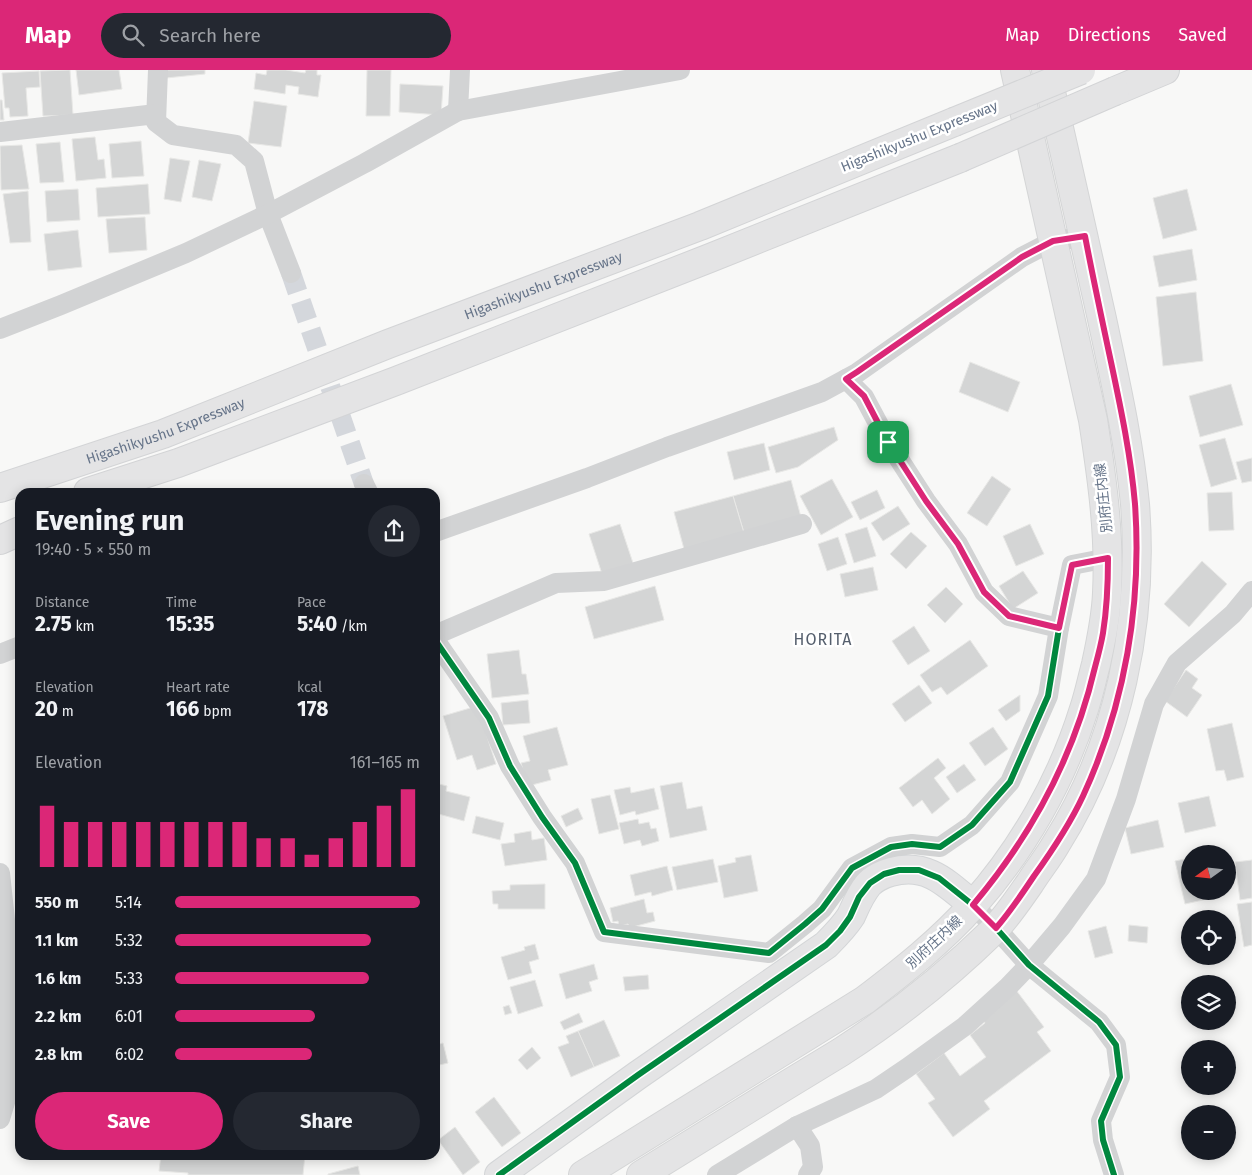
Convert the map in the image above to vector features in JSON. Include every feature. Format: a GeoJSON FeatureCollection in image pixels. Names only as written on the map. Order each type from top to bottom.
{"type":"FeatureCollection","features":[{"type":"Feature","properties":{"kind":"main road","name":"別府庄内線"},"geometry":{"type":"LineString","coordinates":[[583,1175],[865,1000],[922,955],[949,930],[995,880],[1029,829],[1059,773],[1073,741],[1085,708],[1103,634],[1108,558],[1106,515],[1093,420],[1014,70]]}},
{"type":"Feature","properties":{"kind":"main road"},"geometry":{"type":"LineString","coordinates":[[641,1175],[842,1051],[883,1023],[942,978],[996,928],[1012,909],[1067,827],[1083,797],[1096,766],[1111,724],[1122,683],[1130,640],[1136,584],[1137,546],[1134,503],[1122,414],[1085,236],[1046,70]]}},
{"type":"Feature","properties":{"kind":"main road","name":"Higashikyushu Expressway"},"geometry":{"type":"LineString","coordinates":[[0,488],[162,434],[388,344],[700,226],[1081,70]]}},
{"type":"Feature","properties":{"kind":"main road"},"geometry":{"type":"LineString","coordinates":[[119,488],[178,463],[396,381],[710,258],[960,158],[1165,70]]}},
{"type":"Feature","properties":{"kind":"main road"},"geometry":{"type":"LineString","coordinates":[[100,488],[178,463]]}},
{"type":"Feature","properties":{"kind":"main road"},"geometry":{"type":"LineString","coordinates":[[0,522],[15,517]]}},
{"type":"Feature","properties":{"kind":"main road"},"geometry":{"type":"LineString","coordinates":[[0,540],[15,534]]}},
{"type":"Feature","properties":{"kind":"main road"},"geometry":{"type":"LineString","coordinates":[[499,1175],[638,1075],[826,946],[850,917],[859,897],[870,883],[884,874],[899,870],[920,870],[939,878],[973,905]]}},
{"type":"Feature","properties":{"kind":"street"},"geometry":{"type":"LineString","coordinates":[[158,70],[156,122],[173,135],[236,145],[254,161],[268,214],[291,273]]}},
{"type":"Feature","properties":{"kind":"street"},"geometry":{"type":"LineString","coordinates":[[458,111],[460,70]]}},
{"type":"Feature","properties":{"kind":"street"},"geometry":{"type":"LineString","coordinates":[[0,329],[186,252],[268,214],[458,111],[680,70]]}},
{"type":"Feature","properties":{"kind":"street"},"geometry":{"type":"LineString","coordinates":[[0,132],[156,114]]}},
{"type":"Feature","properties":{"kind":"street"},"geometry":{"type":"LineString","coordinates":[[440,530],[822,392],[857,372],[1022,257],[1053,241],[1085,236]]}},
{"type":"Feature","properties":{"kind":"street"},"geometry":{"type":"LineString","coordinates":[[846,379],[864,396],[888,442],[926,501],[958,544],[984,592],[1009,616],[1059,628]]}},
{"type":"Feature","properties":{"kind":"street"},"geometry":{"type":"LineString","coordinates":[[440,633],[556,583],[604,581],[802,524]]}},
{"type":"Feature","properties":{"kind":"street"},"geometry":{"type":"LineString","coordinates":[[440,647],[489,718],[510,766],[542,817],[576,863],[604,932],[769,953],[822,909],[852,868],[891,847],[912,844],[940,848],[972,825],[1010,782],[1048,696],[1072,565],[1108,558]]}},
{"type":"Feature","properties":{"kind":"street"},"geometry":{"type":"LineString","coordinates":[[717,1175],[797,1126],[876,1089],[965,1026],[1030,965],[1062,926],[1096,879],[1126,799],[1154,704],[1177,663],[1233,614],[1252,590]]}},
{"type":"Feature","properties":{"kind":"street"},"geometry":{"type":"LineString","coordinates":[[0,654],[15,648]]}},
{"type":"Feature","properties":{"kind":"street"},"geometry":{"type":"LineString","coordinates":[[0,873],[6,928],[9,1050],[6,1099],[0,1119]]}},
{"type":"Feature","properties":{"kind":"street"},"geometry":{"type":"LineString","coordinates":[[973,905],[1030,965],[1098,1022],[1116,1045],[1120,1077],[1101,1122],[1103,1140],[1114,1175]]}},
{"type":"Feature","properties":{"kind":"street"},"geometry":{"type":"LineString","coordinates":[[797,1126],[810,1146],[813,1166],[808,1175]]}},
{"type":"Feature","properties":{"kind":"building"},"geometry":{"type":"Polygon","coordinates":[[[70,70],[73,115],[43,116],[40,71],[70,70]]]}},
{"type":"Feature","properties":{"kind":"building"},"geometry":{"type":"Polygon","coordinates":[[[76,70],[119,70],[122,89],[79,95],[76,70]]]}},
{"type":"Feature","properties":{"kind":"building"},"geometry":{"type":"Polygon","coordinates":[[[165,70],[205,70],[205,74],[166,78],[165,70]]]}},
{"type":"Feature","properties":{"kind":"building"},"geometry":{"type":"Polygon","coordinates":[[[267,70],[305,73],[306,70],[317,70],[317,75],[321,75],[318,97],[298,94],[299,87],[286,85],[285,94],[254,89],[256,73],[266,75],[267,70]]]}},
{"type":"Feature","properties":{"kind":"building"},"geometry":{"type":"Polygon","coordinates":[[[367,70],[391,70],[390,116],[366,116],[367,70]]]}},
{"type":"Feature","properties":{"kind":"building"},"geometry":{"type":"Polygon","coordinates":[[[39,71],[40,87],[26,88],[28,116],[10,117],[9,108],[5,108],[2,73],[39,71]]]}},
{"type":"Feature","properties":{"kind":"building"},"geometry":{"type":"Polygon","coordinates":[[[400,84],[443,86],[441,115],[399,112],[400,84]]]}},
{"type":"Feature","properties":{"kind":"building"},"geometry":{"type":"Polygon","coordinates":[[[0,100],[2,100],[4,120],[0,120],[0,100]]]}},
{"type":"Feature","properties":{"kind":"building"},"geometry":{"type":"Polygon","coordinates":[[[254,101],[287,106],[281,147],[248,143],[254,101]]]}},
{"type":"Feature","properties":{"kind":"building"},"geometry":{"type":"Polygon","coordinates":[[[95,137],[98,160],[104,159],[106,178],[76,181],[72,139],[95,137]]]}},
{"type":"Feature","properties":{"kind":"building"},"geometry":{"type":"Polygon","coordinates":[[[141,141],[144,176],[112,178],[109,144],[141,141]]]}},
{"type":"Feature","properties":{"kind":"building"},"geometry":{"type":"Polygon","coordinates":[[[60,142],[64,182],[40,183],[36,144],[60,142]]]}},
{"type":"Feature","properties":{"kind":"building"},"geometry":{"type":"Polygon","coordinates":[[[22,145],[29,189],[1,190],[0,146],[22,145]]]}},
{"type":"Feature","properties":{"kind":"building"},"geometry":{"type":"Polygon","coordinates":[[[170,158],[190,161],[181,202],[164,199],[170,158]]]}},
{"type":"Feature","properties":{"kind":"building"},"geometry":{"type":"Polygon","coordinates":[[[199,160],[221,164],[212,201],[192,197],[199,160]]]}},
{"type":"Feature","properties":{"kind":"building"},"geometry":{"type":"Polygon","coordinates":[[[148,184],[150,214],[98,217],[96,188],[148,184]]]}},
{"type":"Feature","properties":{"kind":"building"},"geometry":{"type":"Polygon","coordinates":[[[78,189],[80,220],[47,222],[45,191],[78,189]]]}},
{"type":"Feature","properties":{"kind":"building"},"geometry":{"type":"Polygon","coordinates":[[[1187,189],[1197,230],[1163,239],[1153,198],[1187,189]]]}},
{"type":"Feature","properties":{"kind":"building"},"geometry":{"type":"Polygon","coordinates":[[[28,191],[31,242],[10,243],[3,194],[28,191]]]}},
{"type":"Feature","properties":{"kind":"building"},"geometry":{"type":"Polygon","coordinates":[[[145,217],[147,250],[109,253],[106,219],[145,217]]]}},
{"type":"Feature","properties":{"kind":"building"},"geometry":{"type":"Polygon","coordinates":[[[78,230],[82,267],[48,271],[44,234],[78,230]]]}},
{"type":"Feature","properties":{"kind":"building"},"geometry":{"type":"Polygon","coordinates":[[[1192,249],[1197,280],[1159,287],[1153,256],[1192,249]]]}},
{"type":"Feature","properties":{"kind":"building"},"geometry":{"type":"Polygon","coordinates":[[[1196,292],[1203,361],[1163,366],[1156,297],[1196,292]]]}},
{"type":"Feature","properties":{"kind":"building"},"geometry":{"type":"Polygon","coordinates":[[[970,362],[1020,382],[1008,412],[959,392],[970,362]]]}},
{"type":"Feature","properties":{"kind":"building"},"geometry":{"type":"Polygon","coordinates":[[[1231,384],[1243,425],[1200,437],[1189,396],[1231,384]]]}},
{"type":"Feature","properties":{"kind":"building"},"geometry":{"type":"Polygon","coordinates":[[[834,427],[838,440],[798,467],[776,473],[768,447],[834,427]]]}},
{"type":"Feature","properties":{"kind":"building"},"geometry":{"type":"Polygon","coordinates":[[[1225,438],[1237,479],[1211,487],[1199,445],[1225,438]]]}},
{"type":"Feature","properties":{"kind":"building"},"geometry":{"type":"Polygon","coordinates":[[[764,443],[770,470],[734,480],[727,452],[764,443]]]}},
{"type":"Feature","properties":{"kind":"building"},"geometry":{"type":"Polygon","coordinates":[[[1252,458],[1252,481],[1242,483],[1236,462],[1252,458]]]}},
{"type":"Feature","properties":{"kind":"building"},"geometry":{"type":"Polygon","coordinates":[[[992,476],[1011,489],[987,526],[967,513],[992,476]]]}},
{"type":"Feature","properties":{"kind":"building"},"geometry":{"type":"Polygon","coordinates":[[[832,479],[853,517],[821,535],[800,496],[832,479]]]}},
{"type":"Feature","properties":{"kind":"building"},"geometry":{"type":"Polygon","coordinates":[[[791,480],[801,517],[744,533],[733,496],[791,480]]]}},
{"type":"Feature","properties":{"kind":"building"},"geometry":{"type":"Polygon","coordinates":[[[877,490],[885,508],[860,520],[851,502],[877,490]]]}},
{"type":"Feature","properties":{"kind":"building"},"geometry":{"type":"Polygon","coordinates":[[[1232,492],[1234,530],[1209,531],[1207,493],[1232,492]]]}},
{"type":"Feature","properties":{"kind":"building"},"geometry":{"type":"Polygon","coordinates":[[[733,496],[744,533],[684,549],[674,512],[733,496]]]}},
{"type":"Feature","properties":{"kind":"building"},"geometry":{"type":"Polygon","coordinates":[[[898,506],[910,524],[883,541],[871,523],[898,506]]]}},
{"type":"Feature","properties":{"kind":"building"},"geometry":{"type":"Polygon","coordinates":[[[620,524],[633,563],[602,574],[589,534],[620,524]]]}},
{"type":"Feature","properties":{"kind":"building"},"geometry":{"type":"Polygon","coordinates":[[[1030,524],[1044,554],[1016,566],[1003,536],[1030,524]]]}},
{"type":"Feature","properties":{"kind":"building"},"geometry":{"type":"Polygon","coordinates":[[[867,527],[876,556],[854,563],[845,534],[867,527]]]}},
{"type":"Feature","properties":{"kind":"building"},"geometry":{"type":"Polygon","coordinates":[[[911,532],[927,546],[906,569],[890,554],[911,532]]]}},
{"type":"Feature","properties":{"kind":"building"},"geometry":{"type":"Polygon","coordinates":[[[838,537],[847,564],[827,571],[818,544],[838,537]]]}},
{"type":"Feature","properties":{"kind":"building"},"geometry":{"type":"Polygon","coordinates":[[[1202,561],[1227,584],[1189,627],[1164,604],[1202,561]]]}},
{"type":"Feature","properties":{"kind":"building"},"geometry":{"type":"Polygon","coordinates":[[[873,567],[878,590],[845,597],[840,574],[873,567]]]}},
{"type":"Feature","properties":{"kind":"building"},"geometry":{"type":"Polygon","coordinates":[[[1023,571],[1038,593],[1013,609],[999,586],[1023,571]]]}},
{"type":"Feature","properties":{"kind":"building"},"geometry":{"type":"Polygon","coordinates":[[[655,586],[664,620],[594,639],[585,607],[655,586]]]}},
{"type":"Feature","properties":{"kind":"building"},"geometry":{"type":"Polygon","coordinates":[[[946,587],[963,604],[945,623],[927,605],[946,587]]]}},
{"type":"Feature","properties":{"kind":"building"},"geometry":{"type":"Polygon","coordinates":[[[914,626],[930,651],[908,665],[892,641],[914,626]]]}},
{"type":"Feature","properties":{"kind":"building"},"geometry":{"type":"Polygon","coordinates":[[[970,640],[988,666],[947,695],[941,687],[932,692],[920,675],[970,640]]]}},
{"type":"Feature","properties":{"kind":"building"},"geometry":{"type":"Polygon","coordinates":[[[519,650],[522,674],[526,674],[529,694],[492,698],[487,654],[519,650]]]}},
{"type":"Feature","properties":{"kind":"building"},"geometry":{"type":"Polygon","coordinates":[[[1186,670],[1198,679],[1192,688],[1202,695],[1187,717],[1165,701],[1186,670]]]}},
{"type":"Feature","properties":{"kind":"building"},"geometry":{"type":"Polygon","coordinates":[[[919,685],[932,703],[905,722],[892,704],[919,685]]]}},
{"type":"Feature","properties":{"kind":"building"},"geometry":{"type":"Polygon","coordinates":[[[1020,695],[1020,711],[1006,721],[998,710],[1020,695]]]}},
{"type":"Feature","properties":{"kind":"building"},"geometry":{"type":"Polygon","coordinates":[[[528,700],[530,723],[503,725],[501,703],[528,700]]]}},
{"type":"Feature","properties":{"kind":"building"},"geometry":{"type":"Polygon","coordinates":[[[477,706],[496,764],[477,770],[472,755],[457,760],[443,716],[477,706]]]}},
{"type":"Feature","properties":{"kind":"building"},"geometry":{"type":"Polygon","coordinates":[[[1232,723],[1244,777],[1227,781],[1224,770],[1216,771],[1207,729],[1232,723]]]}},
{"type":"Feature","properties":{"kind":"building"},"geometry":{"type":"Polygon","coordinates":[[[557,727],[568,765],[548,770],[551,780],[528,786],[521,763],[530,761],[523,736],[557,727]]]}},
{"type":"Feature","properties":{"kind":"building"},"geometry":{"type":"Polygon","coordinates":[[[993,727],[1008,749],[985,766],[969,743],[993,727]]]}},
{"type":"Feature","properties":{"kind":"building"},"geometry":{"type":"Polygon","coordinates":[[[938,758],[946,768],[934,778],[950,799],[932,814],[922,800],[913,807],[899,788],[938,758]]]}},
{"type":"Feature","properties":{"kind":"building"},"geometry":{"type":"Polygon","coordinates":[[[964,764],[976,780],[957,793],[946,777],[964,764]]]}},
{"type":"Feature","properties":{"kind":"building"},"geometry":{"type":"Polygon","coordinates":[[[682,782],[687,809],[702,806],[707,830],[670,838],[660,786],[682,782]]]}},
{"type":"Feature","properties":{"kind":"building"},"geometry":{"type":"Polygon","coordinates":[[[440,784],[447,786],[446,791],[470,797],[464,821],[440,814],[440,784]]]}},
{"type":"Feature","properties":{"kind":"building"},"geometry":{"type":"Polygon","coordinates":[[[630,787],[631,793],[654,788],[659,809],[636,815],[635,811],[620,815],[614,790],[630,787]]]}},
{"type":"Feature","properties":{"kind":"building"},"geometry":{"type":"Polygon","coordinates":[[[610,795],[619,829],[599,834],[591,799],[610,795]]]}},
{"type":"Feature","properties":{"kind":"building"},"geometry":{"type":"Polygon","coordinates":[[[1209,796],[1216,826],[1185,833],[1178,803],[1209,796]]]}},
{"type":"Feature","properties":{"kind":"building"},"geometry":{"type":"Polygon","coordinates":[[[578,808],[583,819],[566,827],[561,816],[578,808]]]}},
{"type":"Feature","properties":{"kind":"building"},"geometry":{"type":"Polygon","coordinates":[[[476,816],[504,823],[500,840],[472,833],[476,816]]]}},
{"type":"Feature","properties":{"kind":"building"},"geometry":{"type":"Polygon","coordinates":[[[638,819],[639,824],[649,822],[651,829],[656,828],[659,841],[642,846],[640,840],[624,844],[619,823],[638,819]]]}},
{"type":"Feature","properties":{"kind":"building"},"geometry":{"type":"Polygon","coordinates":[[[1158,820],[1164,847],[1131,854],[1125,828],[1158,820]]]}},
{"type":"Feature","properties":{"kind":"building"},"geometry":{"type":"Polygon","coordinates":[[[531,831],[532,840],[544,838],[547,860],[505,866],[501,844],[515,842],[514,834],[531,831]]]}},
{"type":"Feature","properties":{"kind":"building"},"geometry":{"type":"Polygon","coordinates":[[[751,855],[758,891],[724,898],[718,866],[736,862],[735,858],[751,855]]]}},
{"type":"Feature","properties":{"kind":"building"},"geometry":{"type":"Polygon","coordinates":[[[713,859],[718,882],[677,890],[672,867],[713,859]]]}},
{"type":"Feature","properties":{"kind":"building"},"geometry":{"type":"Polygon","coordinates":[[[1181,860],[1181,887],[1175,861],[1181,860]]]}},
{"type":"Feature","properties":{"kind":"building"},"geometry":{"type":"Polygon","coordinates":[[[1252,860],[1252,898],[1240,900],[1236,862],[1252,860]]]}},
{"type":"Feature","properties":{"kind":"building"},"geometry":{"type":"Polygon","coordinates":[[[667,866],[673,890],[652,896],[651,892],[635,896],[630,875],[667,866]]]}},
{"type":"Feature","properties":{"kind":"building"},"geometry":{"type":"Polygon","coordinates":[[[545,884],[545,909],[498,909],[498,904],[493,904],[492,891],[510,890],[510,885],[545,884]]]}},
{"type":"Feature","properties":{"kind":"building"},"geometry":{"type":"Polygon","coordinates":[[[644,899],[647,913],[653,912],[655,921],[629,928],[628,924],[619,926],[618,921],[613,922],[610,908],[644,899]]]}},
{"type":"Feature","properties":{"kind":"building"},"geometry":{"type":"Polygon","coordinates":[[[1184,900],[1203,900],[1185,904],[1184,900]]]}},
{"type":"Feature","properties":{"kind":"building"},"geometry":{"type":"Polygon","coordinates":[[[1252,902],[1252,945],[1244,947],[1237,904],[1252,902]]]}},
{"type":"Feature","properties":{"kind":"building"},"geometry":{"type":"Polygon","coordinates":[[[1129,925],[1148,927],[1147,943],[1128,941],[1129,925]]]}},
{"type":"Feature","properties":{"kind":"building"},"geometry":{"type":"Polygon","coordinates":[[[1106,926],[1113,953],[1095,958],[1088,931],[1106,926]]]}},
{"type":"Feature","properties":{"kind":"building"},"geometry":{"type":"Polygon","coordinates":[[[535,944],[539,959],[529,962],[532,973],[508,980],[501,957],[525,950],[524,947],[535,944]]]}},
{"type":"Feature","properties":{"kind":"building"},"geometry":{"type":"Polygon","coordinates":[[[594,964],[598,979],[589,982],[592,991],[566,999],[559,974],[594,964]]]}},
{"type":"Feature","properties":{"kind":"building"},"geometry":{"type":"Polygon","coordinates":[[[648,975],[649,989],[625,991],[623,977],[648,975]]]}},
{"type":"Feature","properties":{"kind":"building"},"geometry":{"type":"Polygon","coordinates":[[[535,980],[543,1006],[518,1014],[510,987],[535,980]]]}},
{"type":"Feature","properties":{"kind":"building"},"geometry":{"type":"Polygon","coordinates":[[[1016,990],[1044,1027],[1037,1032],[1051,1051],[984,1101],[990,1109],[953,1137],[928,1103],[935,1099],[916,1074],[944,1053],[960,1076],[986,1057],[970,1035],[985,1023],[981,1017],[1016,990]]]}},
{"type":"Feature","properties":{"kind":"building"},"geometry":{"type":"Polygon","coordinates":[[[509,1005],[512,1013],[505,1015],[503,1007],[509,1005]]]}},
{"type":"Feature","properties":{"kind":"building"},"geometry":{"type":"Polygon","coordinates":[[[579,1013],[583,1022],[564,1030],[560,1022],[579,1013]]]}},
{"type":"Feature","properties":{"kind":"building"},"geometry":{"type":"Polygon","coordinates":[[[604,1020],[620,1056],[594,1067],[578,1031],[604,1020]]]}},
{"type":"Feature","properties":{"kind":"building"},"geometry":{"type":"Polygon","coordinates":[[[578,1031],[594,1067],[571,1077],[558,1047],[569,1043],[566,1036],[578,1031]]]}},
{"type":"Feature","properties":{"kind":"building"},"geometry":{"type":"Polygon","coordinates":[[[443,1043],[448,1063],[440,1065],[440,1044],[443,1043]]]}},
{"type":"Feature","properties":{"kind":"building"},"geometry":{"type":"Polygon","coordinates":[[[532,1047],[541,1058],[527,1070],[518,1060],[532,1047]]]}},
{"type":"Feature","properties":{"kind":"building"},"geometry":{"type":"Polygon","coordinates":[[[494,1097],[521,1133],[502,1147],[475,1112],[494,1097]]]}},
{"type":"Feature","properties":{"kind":"building"},"geometry":{"type":"Polygon","coordinates":[[[455,1127],[480,1162],[463,1175],[440,1143],[440,1138],[455,1127]]]}},
{"type":"Feature","properties":{"kind":"building"},"geometry":{"type":"Polygon","coordinates":[[[160,1160],[304,1160],[303,1175],[188,1175],[188,1173],[159,1171],[160,1160]]]}},
{"type":"Feature","properties":{"kind":"building"},"geometry":{"type":"Polygon","coordinates":[[[358,1166],[360,1175],[328,1175],[328,1174],[358,1166]]]}},
{"type":"Feature","properties":{"kind":"tunnel"},"geometry":{"type":"LineString","coordinates":[[291,273],[364,484]]}},
{"type":"Feature","properties":{"kind":"cycle path"},"geometry":{"type":"LineString","coordinates":[[440,647],[489,718],[510,766],[542,817],[575,863],[604,932],[769,953],[822,909],[852,868],[891,847],[912,844],[940,847],[972,825],[1010,782],[1048,696],[1072,565],[1108,558]]}},
{"type":"Feature","properties":{"kind":"cycle path"},"geometry":{"type":"LineString","coordinates":[[499,1175],[638,1075],[826,945],[840,931],[850,917],[859,897],[870,883],[884,874],[899,870],[919,870],[939,878],[973,905],[1029,965],[1099,1022],[1116,1045],[1120,1077],[1101,1121],[1103,1140],[1114,1175]]}},
{"type":"Feature","properties":{"kind":"district","name":"HORITA"},"geometry":{"type":"Point","coordinates":[823,639]}},
{"type":"Feature","properties":{"kind":"route"},"geometry":{"type":"LineString","coordinates":[[1085,236],[1122,414],[1134,503],[1137,546],[1136,593],[1130,640],[1122,683],[1111,724],[1083,797],[1067,827],[1048,856],[1012,909],[996,928],[973,905],[995,880],[1029,829],[1059,773],[1073,741],[1085,708],[1103,634],[1108,558],[1072,565],[1059,628],[1009,616],[984,592],[958,544],[926,501],[888,442],[864,396],[846,379],[1022,257],[1053,241],[1085,236]]}}]}
